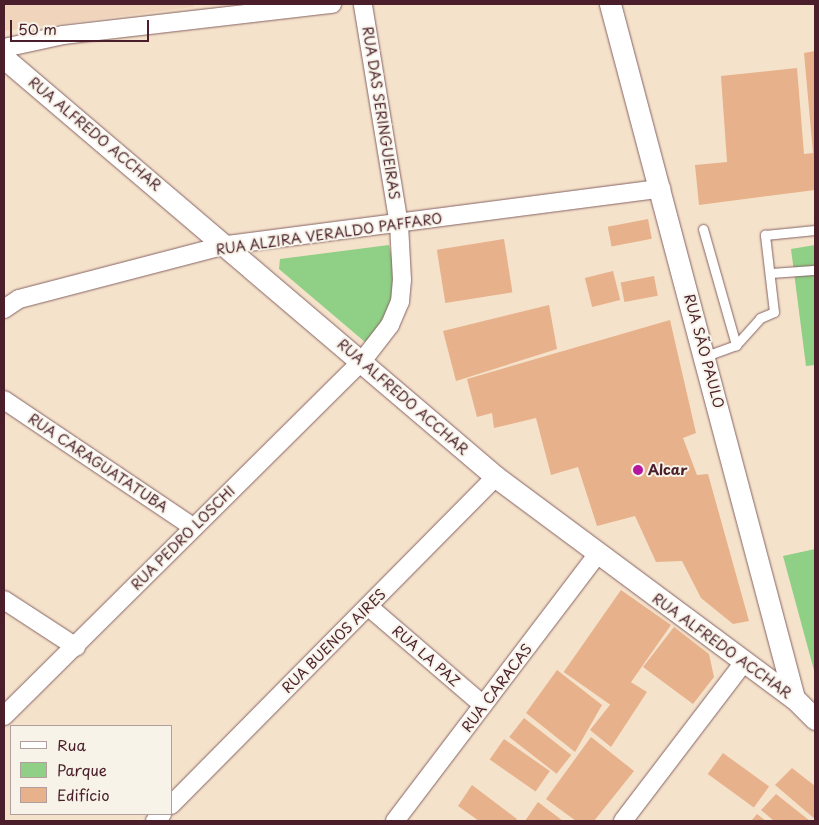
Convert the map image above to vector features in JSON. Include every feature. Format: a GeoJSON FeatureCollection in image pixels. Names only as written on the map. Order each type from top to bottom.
{"type":"FeatureCollection","features":[{"type":"Feature","properties":{"kind":"street"},"geometry":{"type":"LineString","coordinates":[[4,48],[63,35],[332,4]]}},
{"type":"Feature","properties":{"kind":"street","name":"RUA DAS SERINGUEIRAS"},"geometry":{"type":"LineString","coordinates":[[363,4],[398,225],[400,302],[390,325],[363,360]]}},
{"type":"Feature","properties":{"kind":"street","name":"RUA SÃO PAULO"},"geometry":{"type":"LineString","coordinates":[[610,4],[706,356],[794,698]]}},
{"type":"Feature","properties":{"kind":"street","name":"RUA ALFREDO ACCHAR"},"geometry":{"type":"LineString","coordinates":[[4,58],[363,360],[496,477],[794,698],[815,719]]}},
{"type":"Feature","properties":{"kind":"street","name":"RUA ALZIRA VERALDO PAFFARO"},"geometry":{"type":"LineString","coordinates":[[4,309],[19,299],[227,245],[398,225],[661,189]]}},
{"type":"Feature","properties":{"kind":"street","name":"RUA PEDRO LOSCHI"},"geometry":{"type":"LineString","coordinates":[[4,716],[76,647],[193,526],[363,360]]}},
{"type":"Feature","properties":{"kind":"street","name":"RUA CARAGUATATUBA"},"geometry":{"type":"LineString","coordinates":[[4,400],[193,526]]}},
{"type":"Feature","properties":{"kind":"street","name":"RUA BUENOS AIRES"},"geometry":{"type":"LineString","coordinates":[[172,803],[369,607],[496,477]]}},
{"type":"Feature","properties":{"kind":"street","name":"RUA CARACAS"},"geometry":{"type":"LineString","coordinates":[[395,821],[598,554]]}},
{"type":"Feature","properties":{"kind":"street"},"geometry":{"type":"LineString","coordinates":[[4,600],[76,647]]}},
{"type":"Feature","properties":{"kind":"street","name":"RUA LA PAZ"},"geometry":{"type":"LineString","coordinates":[[369,607],[484,705]]}},
{"type":"Feature","properties":{"kind":"street"},"geometry":{"type":"LineString","coordinates":[[623,821],[744,662]]}},
{"type":"Feature","properties":{"kind":"lane"},"geometry":{"type":"LineString","coordinates":[[703,229],[736,345]]}},
{"type":"Feature","properties":{"kind":"lane"},"geometry":{"type":"LineString","coordinates":[[706,356],[736,345],[760,318],[774,312],[771,273],[765,235],[815,230]]}},
{"type":"Feature","properties":{"kind":"lane"},"geometry":{"type":"LineString","coordinates":[[771,273],[813,270]]}},
{"type":"Feature","properties":{"kind":"shaded area"},"geometry":{"type":"Polygon","coordinates":[[[4,4],[193,4],[194,7],[4,31],[4,4]]]}},
{"type":"Feature","properties":{"kind":"green space"},"geometry":{"type":"Polygon","coordinates":[[[389,245],[395,274],[393,304],[380,328],[365,342],[279,269],[280,259],[389,245]]]}},
{"type":"Feature","properties":{"kind":"green space"},"geometry":{"type":"Polygon","coordinates":[[[815,245],[815,365],[806,366],[791,249],[815,245]]]}},
{"type":"Feature","properties":{"kind":"green space"},"geometry":{"type":"Polygon","coordinates":[[[815,549],[815,674],[783,556],[815,549]]]}},
{"type":"Feature","properties":{"kind":"building"},"geometry":{"type":"Polygon","coordinates":[[[815,51],[815,190],[699,205],[695,165],[727,162],[721,76],[797,68],[804,154],[813,153],[804,53],[815,51]]]}},
{"type":"Feature","properties":{"kind":"building"},"geometry":{"type":"Polygon","coordinates":[[[648,219],[652,239],[612,246],[608,227],[648,219]]]}},
{"type":"Feature","properties":{"kind":"building"},"geometry":{"type":"Polygon","coordinates":[[[504,239],[512,292],[445,303],[437,250],[504,239]]]}},
{"type":"Feature","properties":{"kind":"building"},"geometry":{"type":"Polygon","coordinates":[[[613,271],[620,300],[592,307],[585,278],[613,271]]]}},
{"type":"Feature","properties":{"kind":"building"},"geometry":{"type":"Polygon","coordinates":[[[654,276],[658,296],[624,302],[621,282],[654,276]]]}},
{"type":"Feature","properties":{"kind":"building"},"geometry":{"type":"Polygon","coordinates":[[[549,305],[557,349],[456,381],[443,331],[549,305]]]}},
{"type":"Feature","properties":{"kind":"building","name":"Alcar"},"geometry":{"type":"Polygon","coordinates":[[[670,320],[696,433],[683,438],[697,475],[708,474],[749,621],[733,624],[701,598],[682,561],[656,562],[635,516],[597,526],[578,467],[551,475],[536,418],[494,428],[492,413],[477,417],[467,379],[670,320]]]}},
{"type":"Feature","properties":{"kind":"building"},"geometry":{"type":"Polygon","coordinates":[[[621,590],[671,625],[614,707],[564,672],[621,590]]]}},
{"type":"Feature","properties":{"kind":"building"},"geometry":{"type":"Polygon","coordinates":[[[674,627],[709,654],[714,677],[693,704],[643,667],[674,627]]]}},
{"type":"Feature","properties":{"kind":"building"},"geometry":{"type":"Polygon","coordinates":[[[557,670],[602,705],[575,752],[526,713],[557,670]]]}},
{"type":"Feature","properties":{"kind":"building"},"geometry":{"type":"Polygon","coordinates":[[[629,681],[647,692],[611,747],[590,730],[629,681]]]}},
{"type":"Feature","properties":{"kind":"building"},"geometry":{"type":"Polygon","coordinates":[[[524,718],[571,755],[557,774],[509,737],[524,718]]]}},
{"type":"Feature","properties":{"kind":"building"},"geometry":{"type":"Polygon","coordinates":[[[591,737],[634,771],[594,821],[576,821],[546,799],[591,737]]]}},
{"type":"Feature","properties":{"kind":"building"},"geometry":{"type":"Polygon","coordinates":[[[504,739],[550,771],[536,792],[490,759],[504,739]]]}},
{"type":"Feature","properties":{"kind":"building"},"geometry":{"type":"Polygon","coordinates":[[[723,753],[769,787],[754,808],[708,774],[723,753]]]}},
{"type":"Feature","properties":{"kind":"building"},"geometry":{"type":"Polygon","coordinates":[[[792,768],[815,786],[815,819],[775,785],[792,768]]]}},
{"type":"Feature","properties":{"kind":"building"},"geometry":{"type":"Polygon","coordinates":[[[472,785],[517,819],[516,821],[479,821],[458,806],[472,785]]]}},
{"type":"Feature","properties":{"kind":"building"},"geometry":{"type":"Polygon","coordinates":[[[776,794],[810,821],[774,821],[761,810],[776,794]]]}},
{"type":"Feature","properties":{"kind":"building"},"geometry":{"type":"Polygon","coordinates":[[[538,802],[563,821],[525,821],[538,802]]]}},
{"type":"Feature","properties":{"kind":"building"},"geometry":{"type":"Polygon","coordinates":[[[757,814],[766,821],[751,821],[757,814]]]}},
{"type":"Feature","properties":{"kind":"place","name":"Alcar"},"geometry":{"type":"Point","coordinates":[638,470]}}]}
